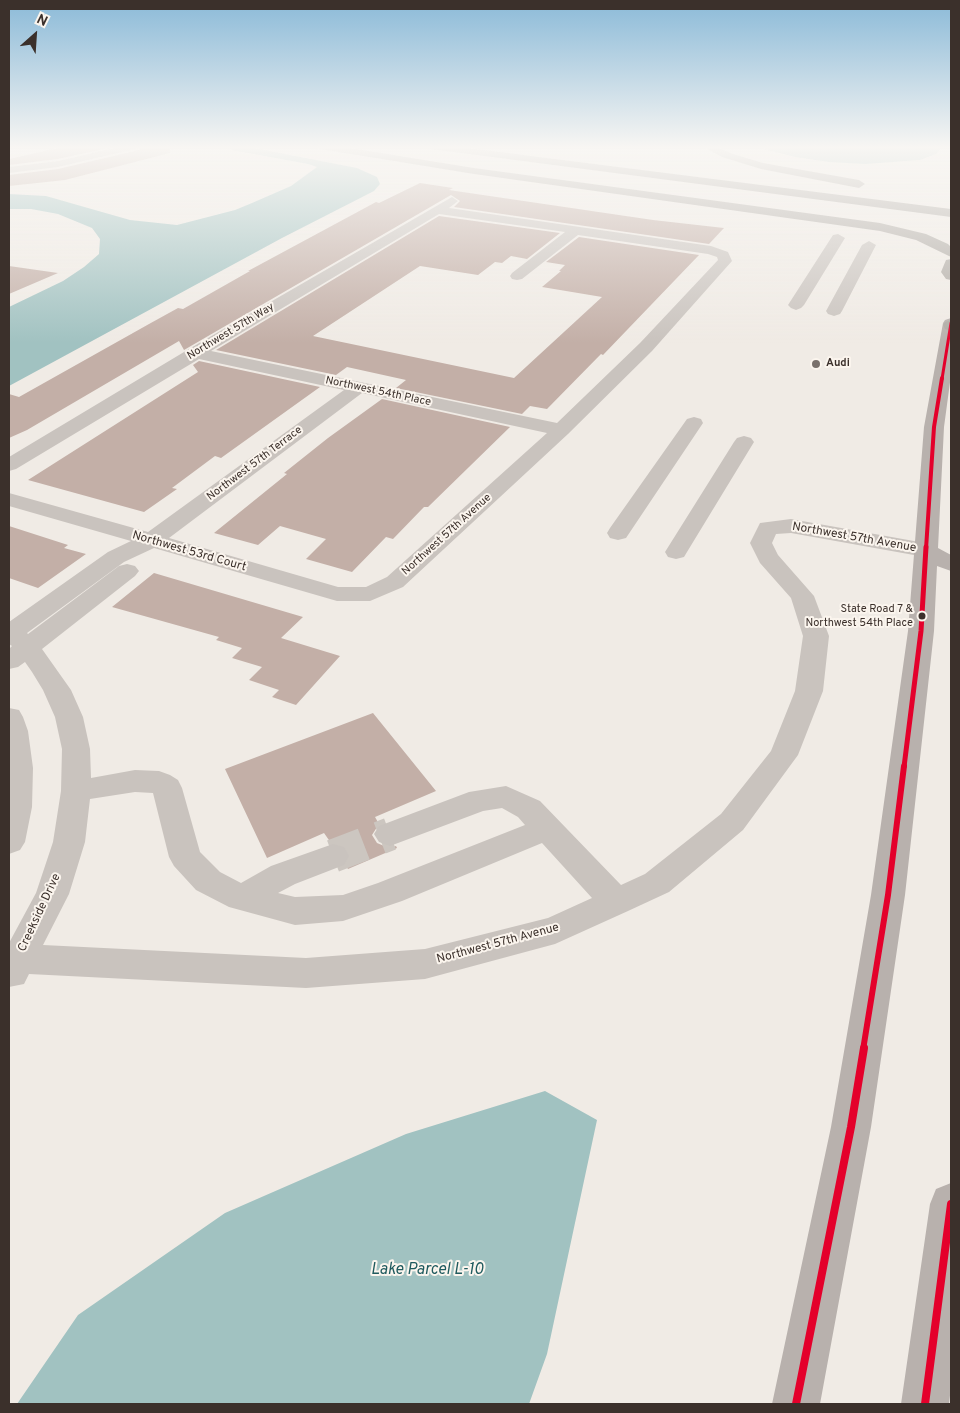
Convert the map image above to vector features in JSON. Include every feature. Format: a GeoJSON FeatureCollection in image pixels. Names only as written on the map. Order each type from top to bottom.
{"type":"FeatureCollection","features":[{"type":"Feature","properties":{"kind":"highway"},"geometry":{"type":"LineString","coordinates":[[774,212],[870,225],[922,237],[951,253]]}},
{"type":"Feature","properties":{"kind":"highway"},"geometry":{"type":"LineString","coordinates":[[951,263],[948,272],[951,276]]}},
{"type":"Feature","properties":{"kind":"main road"},"geometry":{"type":"LineString","coordinates":[[796,1404],[852,1127],[888,895],[921,631],[938,557],[934,427],[951,325]]}},
{"type":"Feature","properties":{"kind":"main road"},"geometry":{"type":"LineString","coordinates":[[926,1404],[951,1204]]}},
{"type":"Feature","properties":{"kind":"street","name":"Northwest 57th Way"},"geometry":{"type":"LineString","coordinates":[[9,465],[435,212]]}},
{"type":"Feature","properties":{"kind":"street"},"geometry":{"type":"LineString","coordinates":[[451,212],[576,230]]}},
{"type":"Feature","properties":{"kind":"street"},"geometry":{"type":"LineString","coordinates":[[517,276],[576,230]]}},
{"type":"Feature","properties":{"kind":"street","name":"Northwest 57th Avenue"},"geometry":{"type":"LineString","coordinates":[[370,594],[395,582],[561,430],[659,333],[725,261],[723,255],[711,250],[576,230]]}},
{"type":"Feature","properties":{"kind":"street"},"geometry":{"type":"LineString","coordinates":[[796,305],[838,238]]}},
{"type":"Feature","properties":{"kind":"street"},"geometry":{"type":"LineString","coordinates":[[834,311],[869,245]]}},
{"type":"Feature","properties":{"kind":"street","name":"Northwest 54th Place"},"geometry":{"type":"LineString","coordinates":[[195,353],[561,430]]}},
{"type":"Feature","properties":{"kind":"street","name":"Northwest 57th Terrace"},"geometry":{"type":"LineString","coordinates":[[13,641],[137,564],[151,541],[359,387]]}},
{"type":"Feature","properties":{"kind":"street"},"geometry":{"type":"LineString","coordinates":[[618,533],[694,423]]}},
{"type":"Feature","properties":{"kind":"street"},"geometry":{"type":"LineString","coordinates":[[676,552],[744,442]]}},
{"type":"Feature","properties":{"kind":"street","name":"Northwest 53rd Court"},"geometry":{"type":"LineString","coordinates":[[9,499],[337,594],[370,594]]}},
{"type":"Feature","properties":{"kind":"street","name":"Northwest 57th Avenue"},"geometry":{"type":"LineString","coordinates":[[12,964],[306,973],[425,964],[555,930],[657,883],[732,822],[784,755],[809,691],[816,636],[802,596],[768,558],[761,542],[768,528],[791,526],[938,557]]}},
{"type":"Feature","properties":{"kind":"street","name":"Creekside Drive"},"geometry":{"type":"LineString","coordinates":[[12,964],[52,894],[66,851],[76,791],[76,749],[69,717],[57,690],[13,641]]}},
{"type":"Feature","properties":{"kind":"street"},"geometry":{"type":"LineString","coordinates":[[9,717],[14,731],[18,768],[17,806],[9,842]]}},
{"type":"Feature","properties":{"kind":"street"},"geometry":{"type":"LineString","coordinates":[[76,791],[136,781],[159,782],[167,788],[185,857],[208,881],[241,898],[295,911],[343,908],[390,892],[548,828]]}},
{"type":"Feature","properties":{"kind":"street"},"geometry":{"type":"LineString","coordinates":[[390,834],[480,800],[506,798],[529,809],[616,902]]}},
{"type":"Feature","properties":{"kind":"street"},"geometry":{"type":"LineString","coordinates":[[241,898],[283,875],[333,856]]}},
{"type":"Feature","properties":{"kind":"water"},"geometry":{"type":"Polygon","coordinates":[[[47,212],[102,212],[130,220],[177,225],[227,212],[333,212],[9,386],[9,307],[63,281],[99,254],[100,239],[92,228],[58,214],[47,212]]]}},
{"type":"Feature","properties":{"kind":"water","name":"Lake Parcel L-10"},"geometry":{"type":"Polygon","coordinates":[[[545,1091],[597,1120],[547,1354],[529,1404],[17,1404],[78,1315],[225,1213],[406,1134],[545,1091]]]}},
{"type":"Feature","properties":{"kind":"building"},"geometry":{"type":"Polygon","coordinates":[[[358,212],[422,212],[184,350],[179,341],[27,430],[9,438],[9,394],[19,397],[178,308],[183,309],[250,271],[248,271],[358,212]]]}},
{"type":"Feature","properties":{"kind":"building"},"geometry":{"type":"Polygon","coordinates":[[[488,212],[598,212],[724,228],[709,244],[488,212]]]}},
{"type":"Feature","properties":{"kind":"building"},"geometry":{"type":"Polygon","coordinates":[[[439,216],[560,233],[527,259],[511,256],[502,263],[495,262],[478,275],[420,266],[313,336],[514,378],[602,297],[542,287],[561,271],[559,271],[565,265],[546,262],[579,237],[699,255],[603,355],[601,354],[547,409],[530,406],[522,414],[396,388],[406,380],[347,367],[336,375],[216,350],[439,216]]]}},
{"type":"Feature","properties":{"kind":"building"},"geometry":{"type":"Polygon","coordinates":[[[9,266],[58,273],[9,294],[9,266]]]}},
{"type":"Feature","properties":{"kind":"building"},"geometry":{"type":"Polygon","coordinates":[[[199,361],[320,387],[221,458],[215,456],[172,488],[177,489],[144,512],[28,480],[198,372],[193,365],[199,361]]]}},
{"type":"Feature","properties":{"kind":"building"},"geometry":{"type":"Polygon","coordinates":[[[382,399],[510,427],[428,507],[424,507],[393,539],[386,537],[352,572],[306,559],[326,539],[280,526],[258,545],[214,533],[287,474],[284,473],[382,399]]]}},
{"type":"Feature","properties":{"kind":"building"},"geometry":{"type":"Polygon","coordinates":[[[9,526],[68,545],[64,548],[86,554],[38,588],[9,578],[9,526]]]}},
{"type":"Feature","properties":{"kind":"building"},"geometry":{"type":"Polygon","coordinates":[[[154,573],[303,617],[281,638],[340,656],[296,705],[272,697],[279,690],[249,680],[262,667],[232,658],[242,648],[216,640],[219,637],[112,607],[154,573]]]}},
{"type":"Feature","properties":{"kind":"building"},"geometry":{"type":"Polygon","coordinates":[[[373,713],[436,791],[375,817],[379,824],[372,835],[377,843],[389,848],[396,846],[397,848],[348,869],[346,866],[351,855],[346,846],[331,843],[324,833],[267,858],[225,769],[373,713]]]}},
{"type":"Feature","properties":{"kind":"tunnel"},"geometry":{"type":"LineString","coordinates":[[333,856],[390,834]]}},
{"type":"Feature","properties":{"kind":"transit line"},"geometry":{"type":"LineString","coordinates":[[796,1404],[851,1127],[888,895],[921,631],[934,427],[951,323]]}},
{"type":"Feature","properties":{"kind":"transit line"},"geometry":{"type":"LineString","coordinates":[[925,1404],[951,1204]]}},
{"type":"Feature","properties":{"kind":"place","name":"Audi"},"geometry":{"type":"Point","coordinates":[816,364]}},
{"type":"Feature","properties":{"kind":"place","name":"State Road 7 & Northwest 54th Place"},"geometry":{"type":"Point","coordinates":[922,616]}}]}
